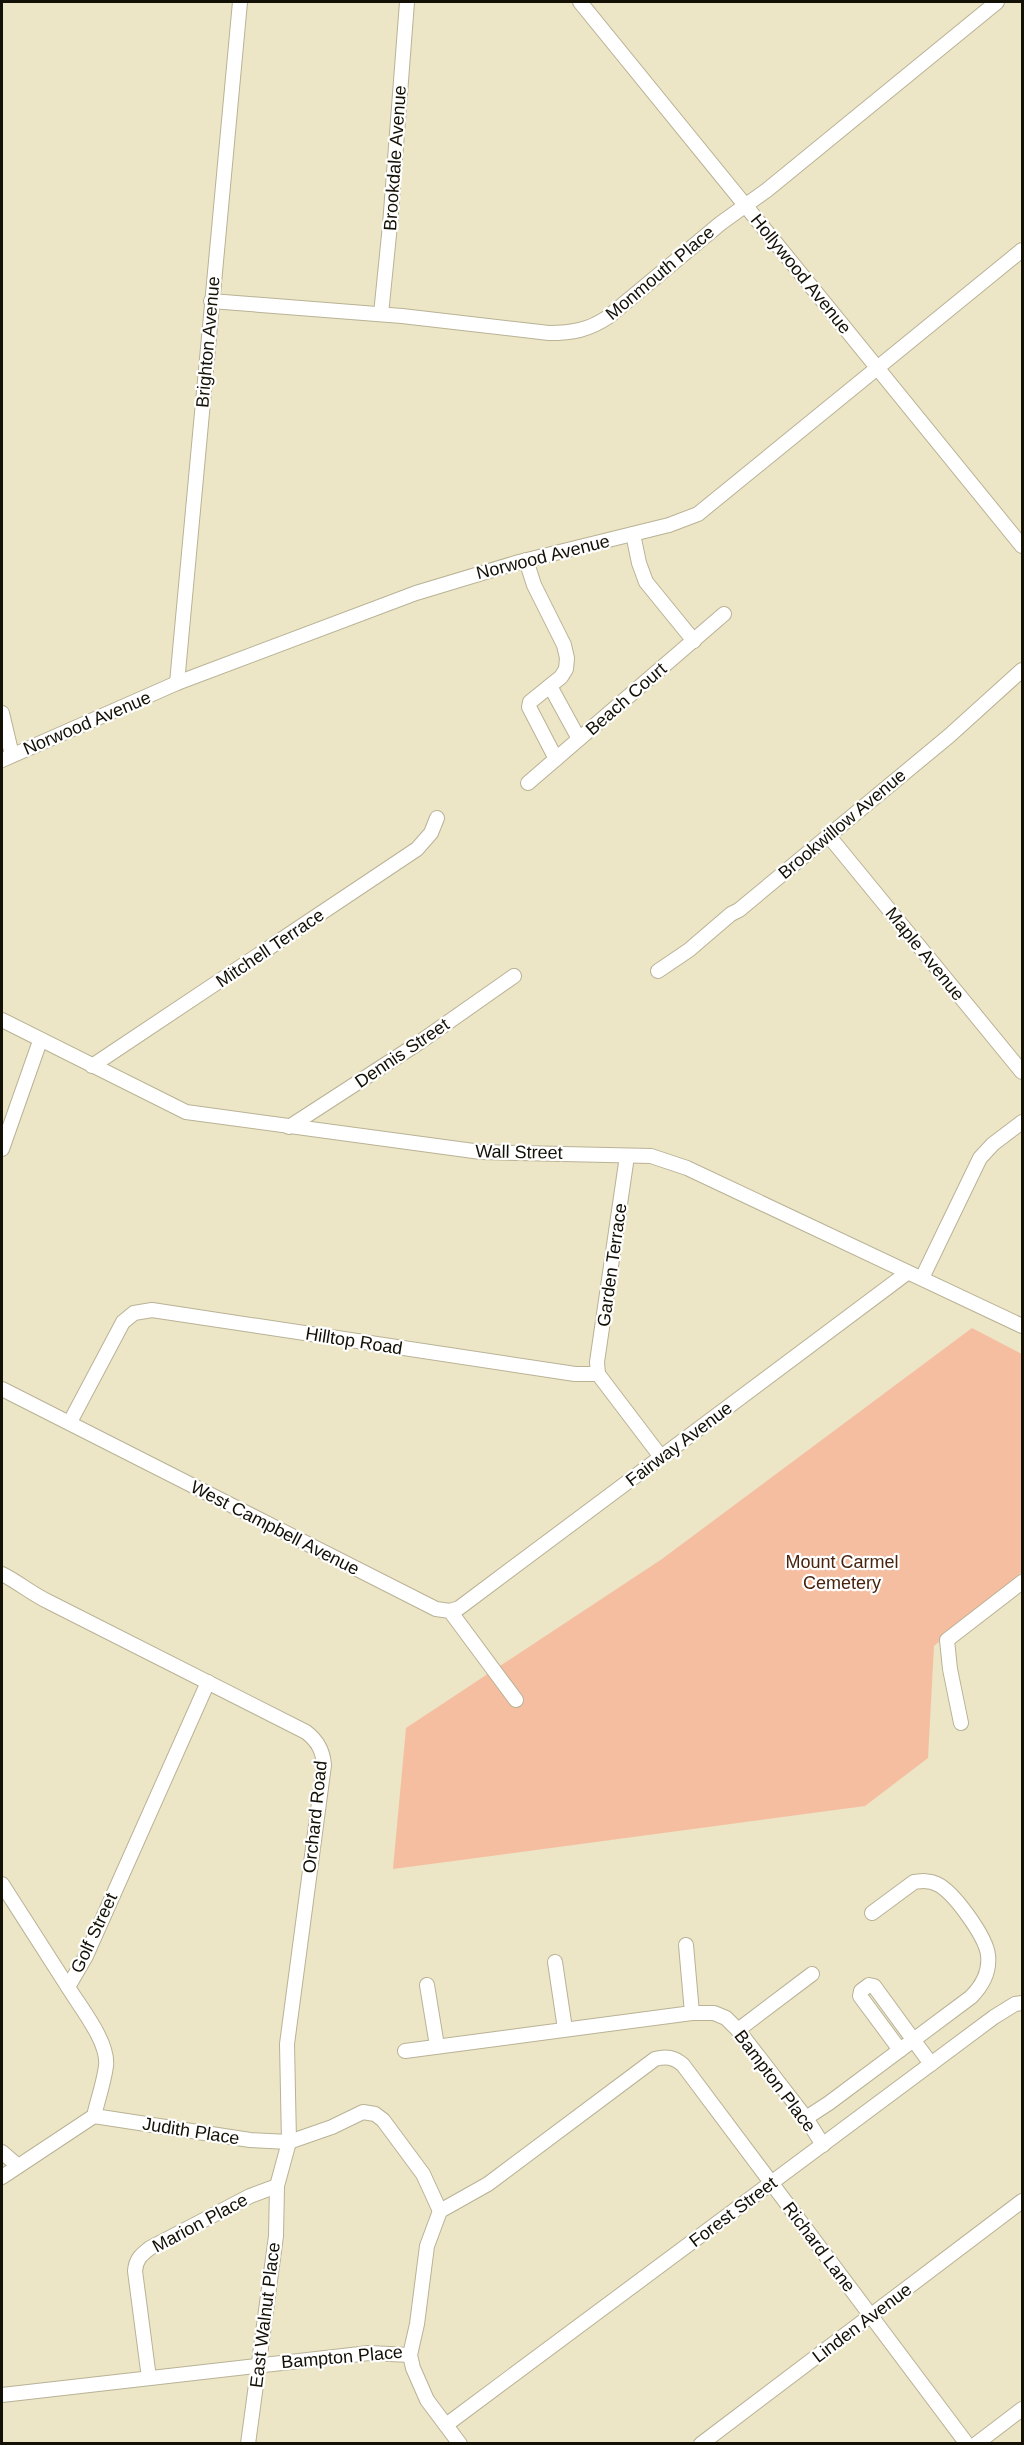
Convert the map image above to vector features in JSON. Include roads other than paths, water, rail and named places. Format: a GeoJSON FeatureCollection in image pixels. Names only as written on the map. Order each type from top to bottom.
{"type":"FeatureCollection","features":[{"type":"Feature","properties":{"kind":"street","name":"Brighton Avenue"},"geometry":{"type":"LineString","coordinates":[[177,683],[240,2]]}},
{"type":"Feature","properties":{"kind":"street","name":"Brookdale Avenue"},"geometry":{"type":"LineString","coordinates":[[381,314],[407,2]]}},
{"type":"Feature","properties":{"kind":"street","name":"Hollywood Avenue"},"geometry":{"type":"LineString","coordinates":[[580,2],[1023,546]]}},
{"type":"Feature","properties":{"kind":"street","name":"Monmouth Place"},"geometry":{"type":"LineString","coordinates":[[212,301],[381,314],[549,333],[568,333],[593,327],[720,223],[767,190],[997,2]]}},
{"type":"Feature","properties":{"kind":"street","name":"Norwood Avenue"},"geometry":{"type":"LineString","coordinates":[[7,757],[177,683],[416,593],[463,577],[526,560],[669,525],[698,514],[1023,250]]}},
{"type":"Feature","properties":{"kind":"street"},"geometry":{"type":"LineString","coordinates":[[633,534],[646,582],[694,641]]}},
{"type":"Feature","properties":{"kind":"street"},"geometry":{"type":"LineString","coordinates":[[526,560],[534,585],[567,651],[566,669],[530,702],[529,707],[556,759]]}},
{"type":"Feature","properties":{"kind":"street","name":"Beach Court"},"geometry":{"type":"LineString","coordinates":[[528,783],[724,614]]}},
{"type":"Feature","properties":{"kind":"street","name":"Brookwillow Avenue"},"geometry":{"type":"LineString","coordinates":[[658,971],[689,950],[949,736],[1023,670]]}},
{"type":"Feature","properties":{"kind":"street"},"geometry":{"type":"LineString","coordinates":[[550,686],[579,739]]}},
{"type":"Feature","properties":{"kind":"street"},"geometry":{"type":"LineString","coordinates":[[2,712],[7,757]]}},
{"type":"Feature","properties":{"kind":"street","name":"Mitchell Terrace"},"geometry":{"type":"LineString","coordinates":[[92,1066],[417,849],[431,833],[437,818]]}},
{"type":"Feature","properties":{"kind":"street","name":"Maple Avenue"},"geometry":{"type":"LineString","coordinates":[[828,835],[1023,1072]]}},
{"type":"Feature","properties":{"kind":"street","name":"Dennis Street"},"geometry":{"type":"LineString","coordinates":[[289,1127],[417,1044],[514,976]]}},
{"type":"Feature","properties":{"kind":"street","name":"Wall Street"},"geometry":{"type":"LineString","coordinates":[[2,1020],[186,1112],[481,1152],[608,1153],[658,1157],[875,1254],[907,1273],[1023,1326]]}},
{"type":"Feature","properties":{"kind":"street"},"geometry":{"type":"LineString","coordinates":[[2,1149],[40,1041]]}},
{"type":"Feature","properties":{"kind":"street"},"geometry":{"type":"LineString","coordinates":[[922,1278],[980,1158],[993,1144],[1023,1122]]}},
{"type":"Feature","properties":{"kind":"street","name":"Garden Terrace"},"geometry":{"type":"LineString","coordinates":[[598,1374],[597,1362],[627,1156]]}},
{"type":"Feature","properties":{"kind":"street","name":"Fairway Avenue"},"geometry":{"type":"LineString","coordinates":[[450,1611],[459,1608],[907,1273]]}},
{"type":"Feature","properties":{"kind":"street","name":"Hilltop Road"},"geometry":{"type":"LineString","coordinates":[[70,1422],[123,1322],[134,1313],[147,1310],[575,1374],[598,1374]]}},
{"type":"Feature","properties":{"kind":"street"},"geometry":{"type":"LineString","coordinates":[[598,1374],[661,1457]]}},
{"type":"Feature","properties":{"kind":"street","name":"West Campbell Avenue"},"geometry":{"type":"LineString","coordinates":[[2,1389],[436,1609],[450,1611]]}},
{"type":"Feature","properties":{"kind":"street","name":"Orchard Road"},"geometry":{"type":"LineString","coordinates":[[2,1574],[41,1598],[306,1732],[316,1741],[323,1756],[324,1765],[287,2044],[289,2142],[277,2186]]}},
{"type":"Feature","properties":{"kind":"street"},"geometry":{"type":"LineString","coordinates":[[962,1723],[950,1669],[947,1640],[1023,1582]]}},
{"type":"Feature","properties":{"kind":"street"},"geometry":{"type":"LineString","coordinates":[[450,1611],[516,1700]]}},
{"type":"Feature","properties":{"kind":"street","name":"Golf Street"},"geometry":{"type":"LineString","coordinates":[[94,2115],[107,2064],[106,2055],[96,2032],[68,1987],[86,1956],[208,1682]]}},
{"type":"Feature","properties":{"kind":"street"},"geometry":{"type":"LineString","coordinates":[[806,2118],[978,1990],[987,1971],[986,1945],[953,1897],[938,1885],[923,1881],[908,1885],[872,1913]]}},
{"type":"Feature","properties":{"kind":"street"},"geometry":{"type":"LineString","coordinates":[[2,1884],[68,1987]]}},
{"type":"Feature","properties":{"kind":"street"},"geometry":{"type":"LineString","coordinates":[[686,1945],[692,2013]]}},
{"type":"Feature","properties":{"kind":"street"},"geometry":{"type":"LineString","coordinates":[[555,1962],[565,2029]]}},
{"type":"Feature","properties":{"kind":"street"},"geometry":{"type":"LineString","coordinates":[[738,2030],[812,1974]]}},
{"type":"Feature","properties":{"kind":"street"},"geometry":{"type":"LineString","coordinates":[[428,1984],[437,2046]]}},
{"type":"Feature","properties":{"kind":"street"},"geometry":{"type":"LineString","coordinates":[[900,2050],[860,1996],[861,1991],[868,1985],[874,1986],[931,2064]]}},
{"type":"Feature","properties":{"kind":"street","name":"Forest Street"},"geometry":{"type":"LineString","coordinates":[[446,2426],[994,2017],[1015,2004],[1023,2003]]}},
{"type":"Feature","properties":{"kind":"street","name":"Bampton Place"},"geometry":{"type":"LineString","coordinates":[[405,2051],[692,2013],[714,2013],[726,2018],[738,2030],[806,2118],[823,2145]]}},
{"type":"Feature","properties":{"kind":"street","name":"Richard Lane"},"geometry":{"type":"LineString","coordinates":[[440,2211],[488,2184],[655,2059],[666,2057],[677,2060],[967,2444]]}},
{"type":"Feature","properties":{"kind":"street"},"geometry":{"type":"LineString","coordinates":[[289,2142],[332,2127],[358,2114],[375,2114],[383,2120],[423,2174],[440,2211]]}},
{"type":"Feature","properties":{"kind":"street"},"geometry":{"type":"LineString","coordinates":[[2,2177],[94,2115]]}},
{"type":"Feature","properties":{"kind":"street","name":"Judith Place"},"geometry":{"type":"LineString","coordinates":[[94,2115],[250,2140],[289,2142]]}},
{"type":"Feature","properties":{"kind":"street"},"geometry":{"type":"LineString","coordinates":[[2,2152],[18,2166]]}},
{"type":"Feature","properties":{"kind":"street","name":"East Walnut Place"},"geometry":{"type":"LineString","coordinates":[[249,2444],[276,2236],[277,2186]]}},
{"type":"Feature","properties":{"kind":"street","name":"Marion Place"},"geometry":{"type":"LineString","coordinates":[[149,2378],[135,2271],[140,2256],[150,2248],[250,2196],[277,2186]]}},
{"type":"Feature","properties":{"kind":"street","name":"Linden Avenue"},"geometry":{"type":"LineString","coordinates":[[701,2444],[1023,2201]]}},
{"type":"Feature","properties":{"kind":"street","name":"Bampton Place"},"geometry":{"type":"LineString","coordinates":[[2,2395],[369,2353],[410,2355],[417,2324],[427,2246],[440,2211]]}},
{"type":"Feature","properties":{"kind":"street"},"geometry":{"type":"LineString","coordinates":[[410,2355],[418,2382],[427,2400],[460,2444]]}},
{"type":"Feature","properties":{"kind":"street"},"geometry":{"type":"LineString","coordinates":[[976,2444],[1023,2409]]}},
{"type":"Feature","properties":{"kind":"park label","name":"Mount Carmel Cemetery"},"geometry":{"type":"Point","coordinates":[842,1572]}}]}
